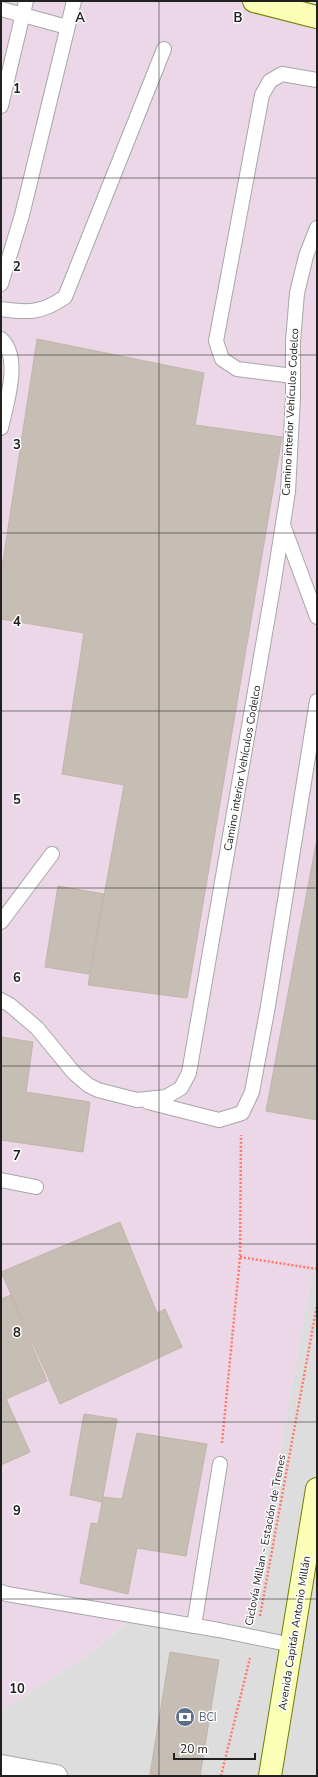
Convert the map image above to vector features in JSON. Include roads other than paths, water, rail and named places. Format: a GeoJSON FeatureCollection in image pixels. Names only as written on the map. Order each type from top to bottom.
{"type":"FeatureCollection","features":[{"type":"Feature","properties":{"kind":"main road"},"geometry":{"type":"LineString","coordinates":[[254,1],[317,17]]}},
{"type":"Feature","properties":{"kind":"main road","name":"Avenida Capitán Antonio Millán"},"geometry":{"type":"LineString","coordinates":[[270,1776],[317,1489]]}},
{"type":"Feature","properties":{"kind":"street"},"geometry":{"type":"LineString","coordinates":[[1,1766],[56,1776]]}},
{"type":"Feature","properties":{"kind":"lane"},"geometry":{"type":"LineString","coordinates":[[1,106],[26,1]]}},
{"type":"Feature","properties":{"kind":"lane"},"geometry":{"type":"LineString","coordinates":[[1,284],[22,215],[74,1]]}},
{"type":"Feature","properties":{"kind":"lane"},"geometry":{"type":"LineString","coordinates":[[1,9],[67,26]]}},
{"type":"Feature","properties":{"kind":"lane"},"geometry":{"type":"LineString","coordinates":[[1,309],[25,313],[52,307],[65,297],[164,49]]}},
{"type":"Feature","properties":{"kind":"lane"},"geometry":{"type":"LineString","coordinates":[[293,376],[237,369],[222,359],[216,341],[262,95],[270,81],[282,74],[317,80]]}},
{"type":"Feature","properties":{"kind":"lane","name":"Camino interior Vehículos Codelco"},"geometry":{"type":"LineString","coordinates":[[1,1000],[10,1005],[37,1028],[74,1073],[88,1085],[110,1094],[138,1100],[166,1097],[182,1088],[189,1073],[288,492],[293,341],[297,293],[306,256],[317,228]]}},
{"type":"Feature","properties":{"kind":"lane"},"geometry":{"type":"LineString","coordinates":[[1,340],[10,352],[13,367],[1,428]]}},
{"type":"Feature","properties":{"kind":"lane"},"geometry":{"type":"LineString","coordinates":[[282,522],[317,617]]}},
{"type":"Feature","properties":{"kind":"lane"},"geometry":{"type":"LineString","coordinates":[[138,1100],[219,1120],[242,1112],[252,1092],[317,701]]}},
{"type":"Feature","properties":{"kind":"lane"},"geometry":{"type":"LineString","coordinates":[[1,922],[52,854]]}},
{"type":"Feature","properties":{"kind":"lane"},"geometry":{"type":"LineString","coordinates":[[1,1180],[36,1187]]}},
{"type":"Feature","properties":{"kind":"lane"},"geometry":{"type":"LineString","coordinates":[[194,1626],[220,1464]]}},
{"type":"Feature","properties":{"kind":"lane"},"geometry":{"type":"LineString","coordinates":[[1,1592],[255,1637],[292,1645]]}},
{"type":"Feature","properties":{"kind":"place","name":"BCI"},"geometry":{"type":"Point","coordinates":[185,1717]}}]}
